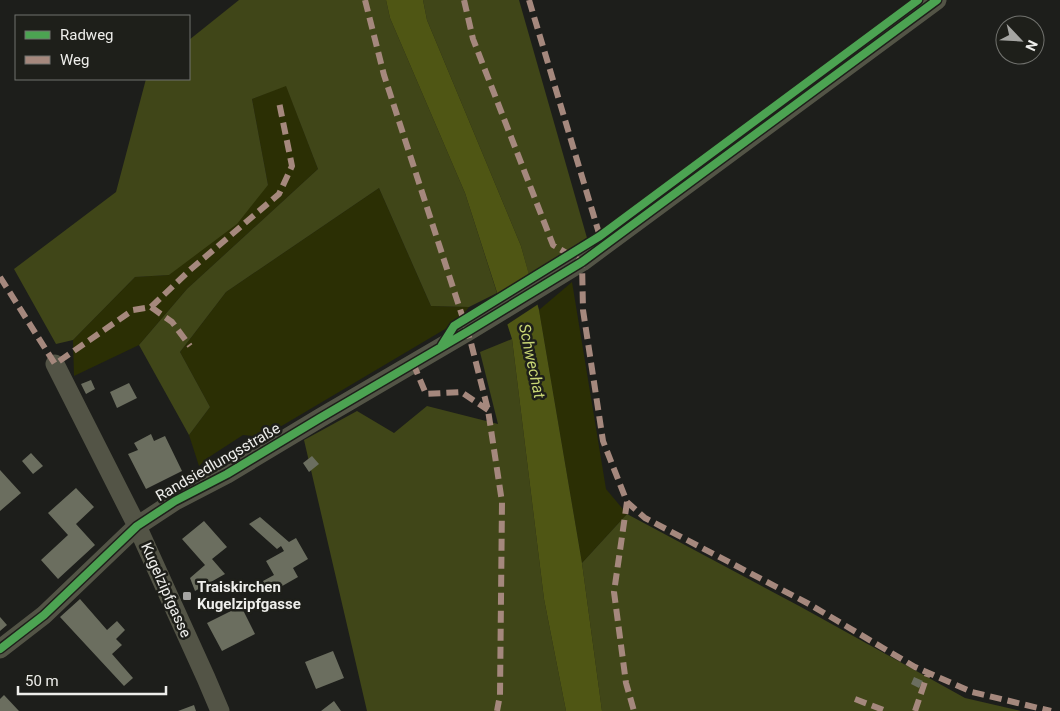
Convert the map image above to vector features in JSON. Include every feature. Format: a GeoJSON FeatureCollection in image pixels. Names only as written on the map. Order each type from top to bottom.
{"type":"FeatureCollection","features":[{"type":"Feature","properties":{"kind":"street","name":"Randsiedlungsstraße"},"geometry":{"type":"LineString","coordinates":[[0,649],[44,615],[137,526],[175,501],[227,474],[472,329],[596,252],[936,0]]}},
{"type":"Feature","properties":{"kind":"street","name":"Kugelzipfgasse"},"geometry":{"type":"LineString","coordinates":[[55,364],[137,526],[220,711]]}},
{"type":"Feature","properties":{"kind":"shaded area"},"geometry":{"type":"Polygon","coordinates":[[[239,0],[386,0],[390,18],[465,193],[497,293],[469,307],[431,306],[379,188],[226,292],[180,352],[210,407],[189,435],[139,345],[187,289],[318,169],[286,86],[252,99],[268,185],[237,224],[169,275],[135,277],[73,340],[56,344],[14,269],[116,192],[146,80],[190,80],[190,39],[239,0]]]}},
{"type":"Feature","properties":{"kind":"shaded area"},"geometry":{"type":"Polygon","coordinates":[[[423,0],[519,0],[587,238],[529,275],[521,246],[427,20],[423,0]]]}},
{"type":"Feature","properties":{"kind":"shaded area"},"geometry":{"type":"Polygon","coordinates":[[[286,85],[318,169],[187,289],[139,345],[74,376],[73,340],[135,277],[169,275],[268,185],[252,99],[286,85]]]}},
{"type":"Feature","properties":{"kind":"shaded area"},"geometry":{"type":"Polygon","coordinates":[[[379,188],[431,306],[469,307],[457,322],[263,437],[243,435],[206,459],[199,466],[189,435],[210,407],[180,352],[226,292],[379,188]]]}},
{"type":"Feature","properties":{"kind":"shaded area"},"geometry":{"type":"Polygon","coordinates":[[[572,282],[606,489],[627,514],[582,563],[539,310],[572,282]]]}},
{"type":"Feature","properties":{"kind":"shaded area"},"geometry":{"type":"Polygon","coordinates":[[[512,339],[544,599],[566,711],[367,711],[304,440],[357,411],[394,433],[427,406],[498,424],[480,352],[512,339]]]}},
{"type":"Feature","properties":{"kind":"shaded area"},"geometry":{"type":"Polygon","coordinates":[[[627,514],[801,607],[965,698],[1021,711],[602,711],[582,563],[627,514]]]}},
{"type":"Feature","properties":{"kind":"water","name":"Schwechat"},"geometry":{"type":"Polygon","coordinates":[[[386,0],[423,0],[427,20],[521,246],[539,310],[582,563],[602,711],[566,711],[544,599],[512,339],[465,193],[390,18],[386,0]]]}},
{"type":"Feature","properties":{"kind":"pier"},"geometry":{"type":"Polygon","coordinates":[[[532,274],[540,303],[505,326],[496,296],[532,274]]]}},
{"type":"Feature","properties":{"kind":"building"},"geometry":{"type":"Polygon","coordinates":[[[91,380],[95,389],[86,394],[81,384],[91,380]]]}},
{"type":"Feature","properties":{"kind":"building"},"geometry":{"type":"Polygon","coordinates":[[[129,383],[137,398],[117,408],[110,392],[129,383]]]}},
{"type":"Feature","properties":{"kind":"building"},"geometry":{"type":"Polygon","coordinates":[[[151,434],[154,441],[165,436],[182,471],[146,489],[128,454],[138,450],[134,443],[151,434]]]}},
{"type":"Feature","properties":{"kind":"building"},"geometry":{"type":"Polygon","coordinates":[[[31,453],[43,466],[33,474],[22,461],[31,453]]]}},
{"type":"Feature","properties":{"kind":"building"},"geometry":{"type":"Polygon","coordinates":[[[312,456],[319,464],[309,472],[303,463],[312,456]]]}},
{"type":"Feature","properties":{"kind":"building"},"geometry":{"type":"Polygon","coordinates":[[[0,470],[21,493],[0,511],[0,470]]]}},
{"type":"Feature","properties":{"kind":"building"},"geometry":{"type":"Polygon","coordinates":[[[76,488],[94,507],[76,524],[95,545],[58,579],[41,560],[68,535],[48,513],[76,488]]]}},
{"type":"Feature","properties":{"kind":"building"},"geometry":{"type":"Polygon","coordinates":[[[260,517],[289,542],[296,538],[308,559],[293,568],[298,577],[270,593],[263,581],[274,575],[266,561],[284,551],[281,546],[277,549],[249,524],[260,517]]]}},
{"type":"Feature","properties":{"kind":"building"},"geometry":{"type":"Polygon","coordinates":[[[204,521],[227,547],[212,559],[225,574],[195,591],[190,578],[205,565],[182,539],[204,521]]]}},
{"type":"Feature","properties":{"kind":"building"},"geometry":{"type":"Polygon","coordinates":[[[80,599],[107,630],[117,621],[125,630],[116,639],[122,645],[112,654],[133,678],[124,686],[60,617],[80,599]]]}},
{"type":"Feature","properties":{"kind":"building"},"geometry":{"type":"Polygon","coordinates":[[[241,606],[255,634],[222,651],[207,623],[241,606]]]}},
{"type":"Feature","properties":{"kind":"building"},"geometry":{"type":"Polygon","coordinates":[[[0,617],[7,625],[0,631],[0,617]]]}},
{"type":"Feature","properties":{"kind":"building"},"geometry":{"type":"Polygon","coordinates":[[[333,651],[344,678],[316,689],[305,662],[333,651]]]}},
{"type":"Feature","properties":{"kind":"building"},"geometry":{"type":"Polygon","coordinates":[[[914,677],[923,681],[919,688],[911,684],[914,677]]]}},
{"type":"Feature","properties":{"kind":"building"},"geometry":{"type":"Polygon","coordinates":[[[4,695],[19,711],[0,711],[0,699],[4,695]]]}},
{"type":"Feature","properties":{"kind":"building"},"geometry":{"type":"Polygon","coordinates":[[[334,701],[341,711],[321,711],[334,701]]]}},
{"type":"Feature","properties":{"kind":"building"},"geometry":{"type":"Polygon","coordinates":[[[194,705],[196,711],[178,711],[194,705]]]}},
{"type":"Feature","properties":{"kind":"marked path"},"geometry":{"type":"LineString","coordinates":[[365,0],[384,75],[471,343],[488,410],[502,502],[500,695],[497,711]]}},
{"type":"Feature","properties":{"kind":"marked path"},"geometry":{"type":"LineString","coordinates":[[464,0],[473,39],[553,245],[582,262],[583,310],[603,441],[627,502],[645,518],[809,604],[915,667],[972,692],[1051,711]]}},
{"type":"Feature","properties":{"kind":"marked path"},"geometry":{"type":"LineString","coordinates":[[529,0],[601,240]]}},
{"type":"Feature","properties":{"kind":"marked path"},"geometry":{"type":"LineString","coordinates":[[151,307],[190,270],[279,194],[292,166],[279,102]]}},
{"type":"Feature","properties":{"kind":"marked path"},"geometry":{"type":"LineString","coordinates":[[0,277],[55,364],[133,310],[151,307],[172,322],[190,346]]}},
{"type":"Feature","properties":{"kind":"marked path"},"geometry":{"type":"LineString","coordinates":[[413,363],[426,394],[461,392],[488,410]]}},
{"type":"Feature","properties":{"kind":"marked path"},"geometry":{"type":"LineString","coordinates":[[627,502],[614,592],[626,683],[634,711]]}},
{"type":"Feature","properties":{"kind":"marked path"},"geometry":{"type":"LineString","coordinates":[[915,711],[928,673]]}},
{"type":"Feature","properties":{"kind":"marked path"},"geometry":{"type":"LineString","coordinates":[[855,699],[886,711]]}},
{"type":"Feature","properties":{"kind":"cycle path"},"geometry":{"type":"LineString","coordinates":[[442,345],[454,326],[600,236],[918,0]]}},
{"type":"Feature","properties":{"kind":"cycle path"},"geometry":{"type":"LineString","coordinates":[[0,649],[44,615],[137,526],[175,501],[227,474],[582,262],[937,0]]}},
{"type":"Feature","properties":{"kind":"place","name":"Traiskirchen Kugelzipfgasse"},"geometry":{"type":"Point","coordinates":[187,596]}}]}
